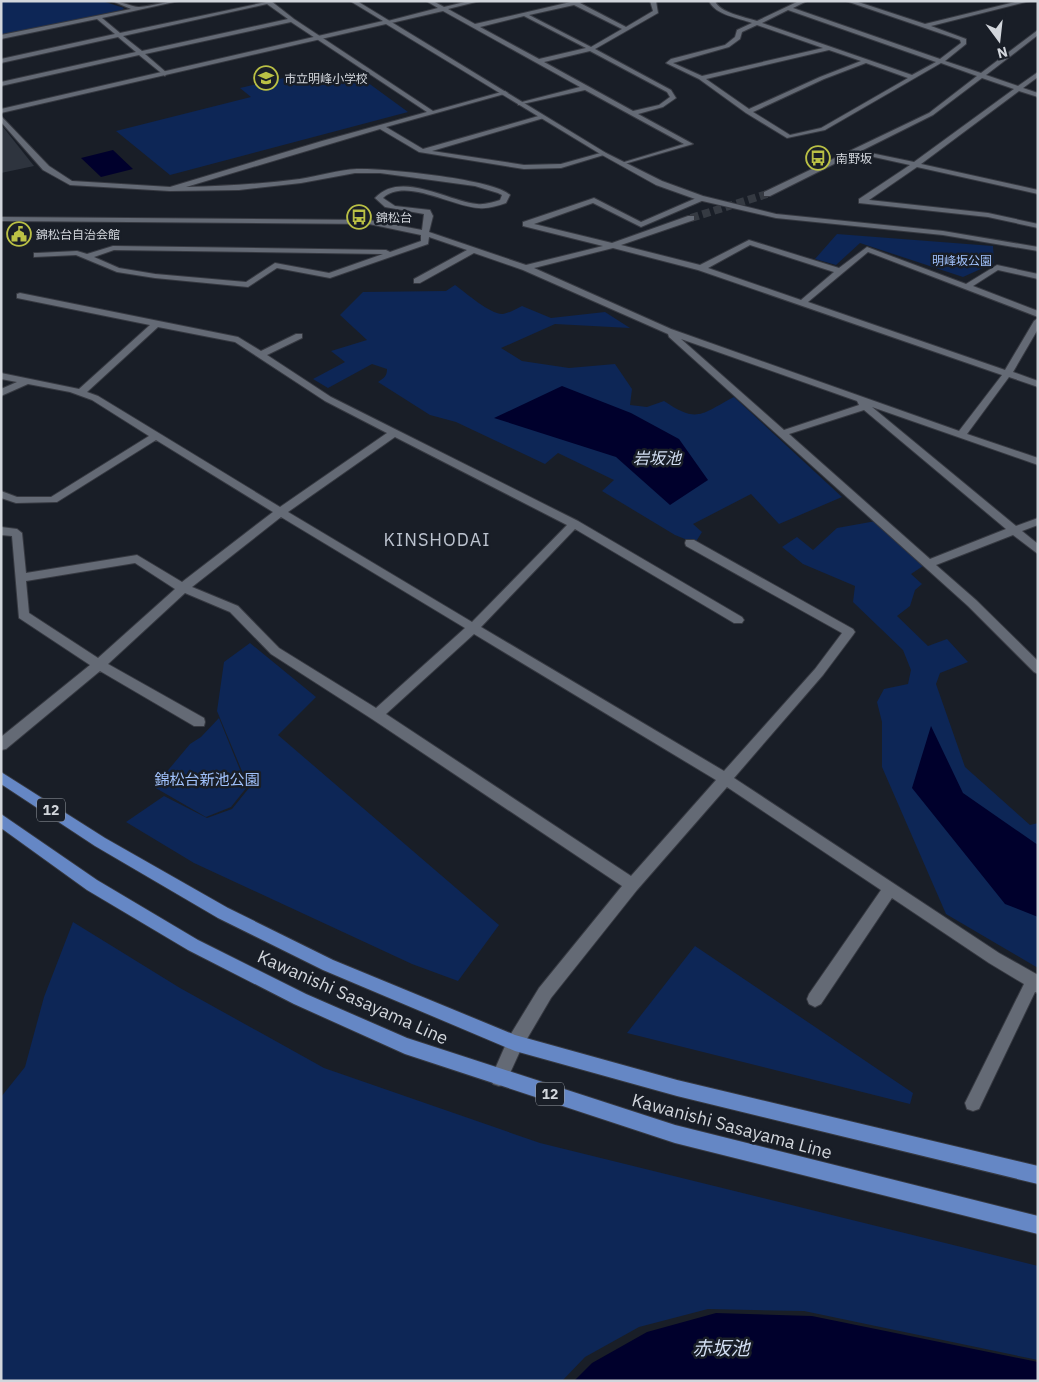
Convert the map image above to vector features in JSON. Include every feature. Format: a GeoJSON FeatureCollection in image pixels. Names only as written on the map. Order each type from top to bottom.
{"type":"FeatureCollection","features":[{"type":"Feature","properties":{"kind":"main road","name":"Kawanishi Sasayama Line"},"geometry":{"type":"LineString","coordinates":[[3,781],[100,842],[223,913],[328,965],[515,1044],[677,1088],[1038,1175]]}},
{"type":"Feature","properties":{"kind":"main road","name":"Kawanishi Sasayama Line"},"geometry":{"type":"LineString","coordinates":[[1,820],[92,885],[193,945],[300,999],[406,1046],[674,1134],[1038,1225]]}},
{"type":"Feature","properties":{"kind":"street"},"geometry":{"type":"LineString","coordinates":[[115,1],[137,9]]}},
{"type":"Feature","properties":{"kind":"street"},"geometry":{"type":"LineString","coordinates":[[1,37],[176,1]]}},
{"type":"Feature","properties":{"kind":"street"},"geometry":{"type":"LineString","coordinates":[[353,1],[604,154],[659,182],[701,198],[776,216],[943,233],[1038,249]]}},
{"type":"Feature","properties":{"kind":"street"},"geometry":{"type":"LineString","coordinates":[[429,1],[539,61],[584,88],[690,144],[623,164]]}},
{"type":"Feature","properties":{"kind":"street"},"geometry":{"type":"LineString","coordinates":[[1,111],[476,1]]}},
{"type":"Feature","properties":{"kind":"street"},"geometry":{"type":"LineString","coordinates":[[475,26],[584,1]]}},
{"type":"Feature","properties":{"kind":"street"},"geometry":{"type":"LineString","coordinates":[[539,61],[591,49],[656,12],[653,1]]}},
{"type":"Feature","properties":{"kind":"street"},"geometry":{"type":"LineString","coordinates":[[712,1],[714,6],[723,11],[756,24],[912,77]]}},
{"type":"Feature","properties":{"kind":"street"},"geometry":{"type":"LineString","coordinates":[[804,1],[739,31],[738,38],[727,46],[672,60],[669,63],[701,78],[748,112],[788,137],[823,129],[941,61],[964,43],[963,39],[883,9],[849,1]]}},
{"type":"Feature","properties":{"kind":"street"},"geometry":{"type":"LineString","coordinates":[[925,26],[1027,1]]}},
{"type":"Feature","properties":{"kind":"street"},"geometry":{"type":"LineString","coordinates":[[1,61],[268,2],[318,38],[432,113]]}},
{"type":"Feature","properties":{"kind":"street"},"geometry":{"type":"LineString","coordinates":[[575,3],[626,29]]}},
{"type":"Feature","properties":{"kind":"street"},"geometry":{"type":"LineString","coordinates":[[787,8],[1038,95]]}},
{"type":"Feature","properties":{"kind":"street"},"geometry":{"type":"LineString","coordinates":[[525,15],[670,91],[674,97],[661,106],[632,113]]}},
{"type":"Feature","properties":{"kind":"street"},"geometry":{"type":"LineString","coordinates":[[98,17],[165,74]]}},
{"type":"Feature","properties":{"kind":"street"},"geometry":{"type":"LineString","coordinates":[[1,84],[292,20]]}},
{"type":"Feature","properties":{"kind":"street"},"geometry":{"type":"LineString","coordinates":[[767,194],[931,114],[1038,32]]}},
{"type":"Feature","properties":{"kind":"street"},"geometry":{"type":"LineString","coordinates":[[701,78],[827,49]]}},
{"type":"Feature","properties":{"kind":"street"},"geometry":{"type":"LineString","coordinates":[[748,112],[822,78],[864,62]]}},
{"type":"Feature","properties":{"kind":"street"},"geometry":{"type":"LineString","coordinates":[[1038,74],[915,165],[862,201],[988,215],[1038,226]]}},
{"type":"Feature","properties":{"kind":"street"},"geometry":{"type":"LineString","coordinates":[[520,104],[584,88]]}},
{"type":"Feature","properties":{"kind":"street"},"geometry":{"type":"LineString","coordinates":[[170,188],[324,142],[504,93]]}},
{"type":"Feature","properties":{"kind":"street"},"geometry":{"type":"LineString","coordinates":[[421,152],[542,117]]}},
{"type":"Feature","properties":{"kind":"street"},"geometry":{"type":"LineString","coordinates":[[1,118],[46,168],[70,183],[98,186],[239,188],[301,181],[355,172],[380,171],[476,184],[501,191],[506,195],[503,201],[492,205],[478,206],[403,188],[382,193],[379,198],[381,202],[388,206],[427,212],[430,216],[426,223],[425,242],[330,276],[275,265],[248,285],[165,278],[117,270],[77,253],[37,255]]}},
{"type":"Feature","properties":{"kind":"street"},"geometry":{"type":"LineString","coordinates":[[380,128],[421,152],[524,167],[561,166],[604,154]]}},
{"type":"Feature","properties":{"kind":"street"},"geometry":{"type":"LineString","coordinates":[[854,151],[1038,192]]}},
{"type":"Feature","properties":{"kind":"street"},"geometry":{"type":"LineString","coordinates":[[701,198],[641,225],[594,200],[526,224],[701,268],[1038,384]]}},
{"type":"Feature","properties":{"kind":"street"},"geometry":{"type":"LineString","coordinates":[[526,268],[612,246],[691,218]]}},
{"type":"Feature","properties":{"kind":"street"},"geometry":{"type":"LineString","coordinates":[[1,219],[369,222],[399,226],[526,268],[668,331],[1038,462]]}},
{"type":"Feature","properties":{"kind":"street"},"geometry":{"type":"LineString","coordinates":[[701,268],[749,242],[840,271]]}},
{"type":"Feature","properties":{"kind":"street"},"geometry":{"type":"LineString","coordinates":[[87,257],[113,248],[393,252]]}},
{"type":"Feature","properties":{"kind":"street"},"geometry":{"type":"LineString","coordinates":[[802,303],[867,249],[1038,314]]}},
{"type":"Feature","properties":{"kind":"street"},"geometry":{"type":"LineString","coordinates":[[417,281],[473,250]]}},
{"type":"Feature","properties":{"kind":"street"},"geometry":{"type":"LineString","coordinates":[[968,286],[997,267],[1038,277]]}},
{"type":"Feature","properties":{"kind":"street"},"geometry":{"type":"LineString","coordinates":[[20,296],[238,340],[328,399],[574,524],[738,620]]}},
{"type":"Feature","properties":{"kind":"street"},"geometry":{"type":"LineString","coordinates":[[962,434],[1007,374],[1038,321]]}},
{"type":"Feature","properties":{"kind":"street"},"geometry":{"type":"LineString","coordinates":[[81,392],[156,324]]}},
{"type":"Feature","properties":{"kind":"street"},"geometry":{"type":"LineString","coordinates":[[668,331],[972,603],[1038,669]]}},
{"type":"Feature","properties":{"kind":"street"},"geometry":{"type":"LineString","coordinates":[[260,355],[299,336]]}},
{"type":"Feature","properties":{"kind":"street"},"geometry":{"type":"LineString","coordinates":[[1,376],[81,392],[95,398],[280,512],[726,779],[994,958],[1035,983],[973,1102]]}},
{"type":"Feature","properties":{"kind":"street"},"geometry":{"type":"LineString","coordinates":[[1,393],[25,382]]}},
{"type":"Feature","properties":{"kind":"street"},"geometry":{"type":"LineString","coordinates":[[853,396],[1038,550]]}},
{"type":"Feature","properties":{"kind":"street"},"geometry":{"type":"LineString","coordinates":[[781,434],[866,406]]}},
{"type":"Feature","properties":{"kind":"street"},"geometry":{"type":"LineString","coordinates":[[1,744],[99,665],[183,588],[280,512],[395,432]]}},
{"type":"Feature","properties":{"kind":"street"},"geometry":{"type":"LineString","coordinates":[[1,494],[16,500],[53,500],[156,436]]}},
{"type":"Feature","properties":{"kind":"street"},"geometry":{"type":"LineString","coordinates":[[927,564],[1038,521]]}},
{"type":"Feature","properties":{"kind":"street"},"geometry":{"type":"LineString","coordinates":[[377,715],[474,627],[574,524]]}},
{"type":"Feature","properties":{"kind":"street"},"geometry":{"type":"LineString","coordinates":[[1,532],[17,532],[22,578],[23,615],[99,665],[199,722]]}},
{"type":"Feature","properties":{"kind":"street"},"geometry":{"type":"LineString","coordinates":[[499,1078],[515,1044],[545,993],[632,885],[819,672],[849,632],[690,543]]}},
{"type":"Feature","properties":{"kind":"street"},"geometry":{"type":"LineString","coordinates":[[22,578],[137,559],[183,588],[234,609],[275,651],[377,715],[632,885]]}},
{"type":"Feature","properties":{"kind":"street"},"geometry":{"type":"LineString","coordinates":[[815,999],[890,889]]}},
{"type":"Feature","properties":{"kind":"green space"},"geometry":{"type":"Polygon","coordinates":[[[2,1],[102,1],[124,8],[122,10],[1,35],[2,1]]]}},
{"type":"Feature","properties":{"kind":"green space"},"geometry":{"type":"Polygon","coordinates":[[[319,70],[333,79],[356,74],[408,112],[170,175],[116,131],[251,97],[240,88],[319,70]]]}},
{"type":"Feature","properties":{"kind":"green space","name":"明峰坂公園"},"geometry":{"type":"Polygon","coordinates":[[[837,234],[993,246],[994,263],[963,277],[860,243],[836,265],[815,259],[837,234]]]}},
{"type":"Feature","properties":{"kind":"green space"},"geometry":{"type":"Polygon","coordinates":[[[455,285],[492,311],[503,314],[522,306],[551,318],[605,312],[630,328],[555,324],[501,348],[522,361],[569,368],[615,364],[632,389],[630,405],[647,407],[664,401],[685,412],[699,414],[734,397],[842,497],[779,524],[751,494],[693,524],[702,532],[695,543],[675,535],[602,491],[614,480],[558,453],[545,464],[456,422],[430,415],[378,382],[385,377],[387,369],[372,364],[328,388],[313,379],[345,362],[331,351],[367,340],[340,315],[363,292],[446,291],[455,285]]]}},
{"type":"Feature","properties":{"kind":"green space"},"geometry":{"type":"Polygon","coordinates":[[[876,521],[926,564],[911,574],[922,584],[915,590],[910,606],[897,616],[928,646],[947,639],[968,662],[940,673],[936,684],[965,767],[1030,825],[1038,823],[1038,968],[946,914],[882,767],[882,722],[877,702],[884,689],[908,684],[911,670],[903,650],[853,602],[855,586],[803,564],[782,547],[797,537],[813,550],[837,528],[876,521]]]}},
{"type":"Feature","properties":{"kind":"green space"},"geometry":{"type":"Polygon","coordinates":[[[250,643],[316,697],[278,735],[499,925],[458,981],[412,964],[194,863],[126,822],[164,796],[207,818],[232,809],[249,788],[217,711],[224,662],[250,643]]]}},
{"type":"Feature","properties":{"kind":"green space","name":"錦松台新池公園"},"geometry":{"type":"Polygon","coordinates":[[[219,718],[247,787],[231,807],[206,817],[154,787],[190,744],[201,737],[219,718]]]}},
{"type":"Feature","properties":{"kind":"green space"},"geometry":{"type":"Polygon","coordinates":[[[73,922],[180,988],[324,1068],[540,1143],[1038,1266],[1038,1360],[804,1311],[708,1309],[639,1327],[585,1357],[562,1381],[1,1381],[1,1097],[25,1067],[44,997],[73,922]]]}},
{"type":"Feature","properties":{"kind":"green space"},"geometry":{"type":"Polygon","coordinates":[[[695,946],[913,1093],[910,1104],[627,1033],[695,946]]]}},
{"type":"Feature","properties":{"kind":"water"},"geometry":{"type":"Polygon","coordinates":[[[113,150],[133,169],[101,177],[81,158],[113,150]]]}},
{"type":"Feature","properties":{"kind":"water","name":"岩坂池"},"geometry":{"type":"Polygon","coordinates":[[[562,386],[631,413],[679,439],[708,480],[670,505],[616,457],[494,418],[562,386]]]}},
{"type":"Feature","properties":{"kind":"water"},"geometry":{"type":"Polygon","coordinates":[[[931,726],[963,793],[1038,845],[1038,917],[1005,904],[912,788],[931,726]]]}},
{"type":"Feature","properties":{"kind":"water","name":"赤坂池"},"geometry":{"type":"Polygon","coordinates":[[[716,1313],[812,1316],[1038,1362],[1038,1381],[574,1381],[592,1363],[647,1332],[716,1313]]]}},
{"type":"Feature","properties":{"kind":"building"},"geometry":{"type":"Polygon","coordinates":[[[1,125],[3,127],[34,166],[1,173],[1,125]]]}},
{"type":"Feature","properties":{"kind":"tunnel"},"geometry":{"type":"LineString","coordinates":[[691,218],[767,194]]}},
{"type":"Feature","properties":{"kind":"place","name":"市立明峰小学校"},"geometry":{"type":"Point","coordinates":[266,78]}},
{"type":"Feature","properties":{"kind":"place","name":"南野坂"},"geometry":{"type":"Point","coordinates":[818,158]}},
{"type":"Feature","properties":{"kind":"place","name":"錦松台"},"geometry":{"type":"Point","coordinates":[359,217]}},
{"type":"Feature","properties":{"kind":"place","name":"錦松台自治会館"},"geometry":{"type":"Point","coordinates":[19,234]}},
{"type":"Feature","properties":{"kind":"district","name":"KINSHODAI"},"geometry":{"type":"Point","coordinates":[437,539]}}]}
